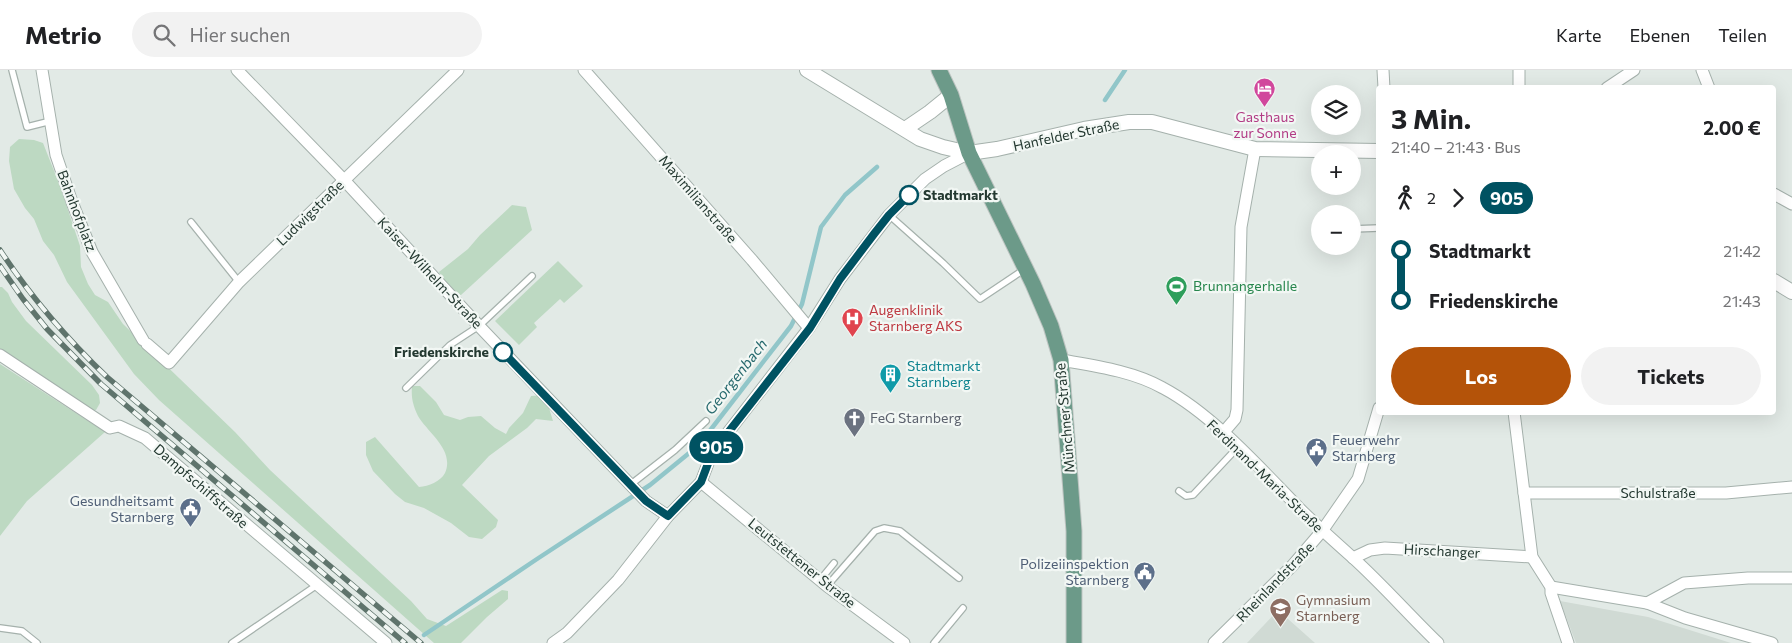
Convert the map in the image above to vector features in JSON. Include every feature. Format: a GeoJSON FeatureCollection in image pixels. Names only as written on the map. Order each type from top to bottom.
{"type":"FeatureCollection","features":[{"type":"Feature","properties":{"kind":"main road","name":"Münchner Straße"},"geometry":{"type":"LineString","coordinates":[[939,70],[951,95],[969,153],[1051,326],[1061,360],[1074,531],[1074,643]]}},
{"type":"Feature","properties":{"kind":"street","name":"Bahnhofplatz"},"geometry":{"type":"LineString","coordinates":[[42,70],[56,155],[92,252],[145,342],[170,363]]}},
{"type":"Feature","properties":{"kind":"street","name":"Kaiser-Wilhelm-Straße"},"geometry":{"type":"LineString","coordinates":[[237,70],[344,180],[630,485],[646,501],[668,516]]}},
{"type":"Feature","properties":{"kind":"street","name":"Ludwigstraße"},"geometry":{"type":"LineString","coordinates":[[170,363],[239,282],[458,70]]}},
{"type":"Feature","properties":{"kind":"street","name":"Maximilianstraße"},"geometry":{"type":"LineString","coordinates":[[584,70],[806,324]]}},
{"type":"Feature","properties":{"kind":"street","name":"Hanfelder Straße"},"geometry":{"type":"LineString","coordinates":[[806,70],[920,139],[942,147],[969,153],[997,149],[1084,129],[1129,122],[1152,122],[1255,148],[1376,151]]}},
{"type":"Feature","properties":{"kind":"street"},"geometry":{"type":"LineString","coordinates":[[1383,70],[1384,85]]}},
{"type":"Feature","properties":{"kind":"street"},"geometry":{"type":"LineString","coordinates":[[1519,70],[1519,85]]}},
{"type":"Feature","properties":{"kind":"street"},"geometry":{"type":"LineString","coordinates":[[1612,85],[1634,70]]}},
{"type":"Feature","properties":{"kind":"street"},"geometry":{"type":"LineString","coordinates":[[1702,70],[1707,85]]}},
{"type":"Feature","properties":{"kind":"street"},"geometry":{"type":"LineString","coordinates":[[905,129],[951,95]]}},
{"type":"Feature","properties":{"kind":"street"},"geometry":{"type":"LineString","coordinates":[[1223,433],[1235,418],[1237,410],[1241,227],[1255,148]]}},
{"type":"Feature","properties":{"kind":"street"},"geometry":{"type":"LineString","coordinates":[[554,643],[568,633],[618,580],[668,516],[701,482],[712,453],[806,324],[889,215],[925,179],[944,166],[969,153]]}},
{"type":"Feature","properties":{"kind":"street"},"geometry":{"type":"LineString","coordinates":[[1776,195],[1792,204]]}},
{"type":"Feature","properties":{"kind":"street"},"geometry":{"type":"LineString","coordinates":[[1776,282],[1792,292]]}},
{"type":"Feature","properties":{"kind":"street","name":"Dampfschiffstraße"},"geometry":{"type":"LineString","coordinates":[[0,355],[110,428],[119,426],[145,438],[386,643]]}},
{"type":"Feature","properties":{"kind":"street","name":"Ferdinand-Maria-Straße"},"geometry":{"type":"LineString","coordinates":[[1061,360],[1096,366],[1140,378],[1162,387],[1181,398],[1238,447],[1438,643]]}},
{"type":"Feature","properties":{"kind":"street","name":"Rheinlandstraße"},"geometry":{"type":"LineString","coordinates":[[1214,643],[1292,566],[1322,531],[1358,479],[1377,415]]}},
{"type":"Feature","properties":{"kind":"street"},"geometry":{"type":"LineString","coordinates":[[1514,415],[1532,557],[1551,587],[1568,643]]}},
{"type":"Feature","properties":{"kind":"street","name":"Leutstettener Straße"},"geometry":{"type":"LineString","coordinates":[[701,482],[823,583],[904,643]]}},
{"type":"Feature","properties":{"kind":"street","name":"Schulstraße"},"geometry":{"type":"LineString","coordinates":[[1524,493],[1726,493],[1792,487]]}},
{"type":"Feature","properties":{"kind":"street","name":"Hirschanger"},"geometry":{"type":"LineString","coordinates":[[1353,558],[1370,550],[1385,548],[1532,557]]}},
{"type":"Feature","properties":{"kind":"street"},"geometry":{"type":"LineString","coordinates":[[1647,603],[1684,584],[1748,578],[1792,578]]}},
{"type":"Feature","properties":{"kind":"street"},"geometry":{"type":"LineString","coordinates":[[1551,587],[1647,603],[1685,618],[1772,643]]}},
{"type":"Feature","properties":{"kind":"lane"},"geometry":{"type":"LineString","coordinates":[[12,70],[28,127],[51,121]]}},
{"type":"Feature","properties":{"kind":"lane"},"geometry":{"type":"LineString","coordinates":[[889,215],[980,299],[1025,269]]}},
{"type":"Feature","properties":{"kind":"lane"},"geometry":{"type":"LineString","coordinates":[[191,222],[239,282]]}},
{"type":"Feature","properties":{"kind":"lane"},"geometry":{"type":"LineString","coordinates":[[1361,229],[1376,228]]}},
{"type":"Feature","properties":{"kind":"lane"},"geometry":{"type":"LineString","coordinates":[[406,388],[450,345],[479,326],[532,276]]}},
{"type":"Feature","properties":{"kind":"lane"},"geometry":{"type":"LineString","coordinates":[[630,485],[675,450],[706,421]]}},
{"type":"Feature","properties":{"kind":"lane"},"geometry":{"type":"LineString","coordinates":[[1179,491],[1186,496],[1193,495],[1238,447]]}},
{"type":"Feature","properties":{"kind":"lane"},"geometry":{"type":"LineString","coordinates":[[823,583],[875,531],[884,528],[900,531],[959,578]]}},
{"type":"Feature","properties":{"kind":"lane"},"geometry":{"type":"LineString","coordinates":[[823,583],[834,563]]}},
{"type":"Feature","properties":{"kind":"lane"},"geometry":{"type":"LineString","coordinates":[[232,643],[317,585]]}},
{"type":"Feature","properties":{"kind":"lane"},"geometry":{"type":"LineString","coordinates":[[934,643],[963,608]]}},
{"type":"Feature","properties":{"kind":"lane"},"geometry":{"type":"LineString","coordinates":[[0,628],[22,631],[37,643]]}},
{"type":"Feature","properties":{"kind":"shaded area"},"geometry":{"type":"Polygon","coordinates":[[[1560,601],[1648,617],[1731,643],[1576,643],[1560,601]]]}},
{"type":"Feature","properties":{"kind":"shaded area","name":"Gymnasium Starnberg"},"geometry":{"type":"Polygon","coordinates":[[[1278,610],[1315,643],[1247,643],[1278,610]]]}},
{"type":"Feature","properties":{"kind":"green space"},"geometry":{"type":"Polygon","coordinates":[[[19,139],[43,143],[80,246],[81,267],[95,295],[108,302],[123,324],[235,432],[270,470],[411,601],[427,619],[446,626],[502,590],[508,591],[508,599],[461,643],[434,643],[159,400],[134,374],[67,282],[54,255],[43,241],[34,219],[14,189],[9,161],[10,147],[19,139]]]}},
{"type":"Feature","properties":{"kind":"green space"},"geometry":{"type":"Polygon","coordinates":[[[512,205],[526,207],[532,230],[461,295],[449,290],[439,272],[468,249],[512,205]]]}},
{"type":"Feature","properties":{"kind":"green space"},"geometry":{"type":"Polygon","coordinates":[[[558,261],[583,286],[564,303],[560,299],[534,323],[537,327],[519,345],[495,321],[558,261]]]}},
{"type":"Feature","properties":{"kind":"green space"},"geometry":{"type":"Polygon","coordinates":[[[0,287],[8,293],[12,302],[26,321],[92,385],[99,395],[100,403],[96,410],[90,410],[0,351],[0,287]]]}},
{"type":"Feature","properties":{"kind":"green space"},"geometry":{"type":"Polygon","coordinates":[[[0,364],[105,432],[27,501],[0,536],[0,364]]]}},
{"type":"Feature","properties":{"kind":"green space"},"geometry":{"type":"Polygon","coordinates":[[[412,386],[420,386],[436,402],[444,415],[460,420],[481,416],[495,428],[506,434],[523,413],[531,396],[545,395],[553,421],[536,419],[527,428],[489,456],[462,485],[498,520],[496,527],[482,539],[469,537],[451,523],[424,508],[405,502],[373,471],[366,455],[366,442],[375,437],[419,487],[434,483],[445,473],[447,465],[443,449],[418,416],[413,401],[412,386]]]}},
{"type":"Feature","properties":{"kind":"waterway","name":"Georgenbach"},"geometry":{"type":"LineString","coordinates":[[1105,100],[1125,70]]}},
{"type":"Feature","properties":{"kind":"waterway","name":"Georgenbach"},"geometry":{"type":"LineString","coordinates":[[424,635],[650,485],[688,454],[705,437],[791,326],[802,304],[821,227],[845,195],[877,167]]}},
{"type":"Feature","properties":{"kind":"railway"},"geometry":{"type":"LineString","coordinates":[[0,250],[50,316],[107,377],[421,643]]}},
{"type":"Feature","properties":{"kind":"railway"},"geometry":{"type":"LineString","coordinates":[[0,266],[47,329],[101,384],[405,643]]}},
{"type":"Feature","properties":{"kind":"bus line","name":"905"},"geometry":{"type":"LineString","coordinates":[[503,352],[646,501],[668,516],[701,482],[712,453],[810,328],[840,279],[874,234],[889,215],[909,195]]}},
{"type":"Feature","properties":{"kind":"place","name":"Gasthaus zur Sonne"},"geometry":{"type":"Point","coordinates":[1265,108]}},
{"type":"Feature","properties":{"kind":"place","name":"Stadtmarkt"},"geometry":{"type":"Point","coordinates":[909,195]}},
{"type":"Feature","properties":{"kind":"place","name":"Brunnangerhalle"},"geometry":{"type":"Point","coordinates":[1177,305]}},
{"type":"Feature","properties":{"kind":"place","name":"Augenklinik Starnberg AKS"},"geometry":{"type":"Point","coordinates":[853,337]}},
{"type":"Feature","properties":{"kind":"place","name":"Friedenskirche"},"geometry":{"type":"Point","coordinates":[503,352]}},
{"type":"Feature","properties":{"kind":"place","name":"Stadtmarkt Starnberg"},"geometry":{"type":"Point","coordinates":[891,393]}},
{"type":"Feature","properties":{"kind":"place","name":"FeG Starnberg"},"geometry":{"type":"Point","coordinates":[854,437]}},
{"type":"Feature","properties":{"kind":"place","name":"Feuerwehr Starnberg"},"geometry":{"type":"Point","coordinates":[1316,467]}},
{"type":"Feature","properties":{"kind":"place","name":"Gesundheitsamt Starnberg"},"geometry":{"type":"Point","coordinates":[190,528]}},
{"type":"Feature","properties":{"kind":"place","name":"Polizeiinspektion Starnberg"},"geometry":{"type":"Point","coordinates":[1145,591]}},
{"type":"Feature","properties":{"kind":"place","name":"Gymnasium Starnberg"},"geometry":{"type":"Point","coordinates":[1280,627]}}]}
